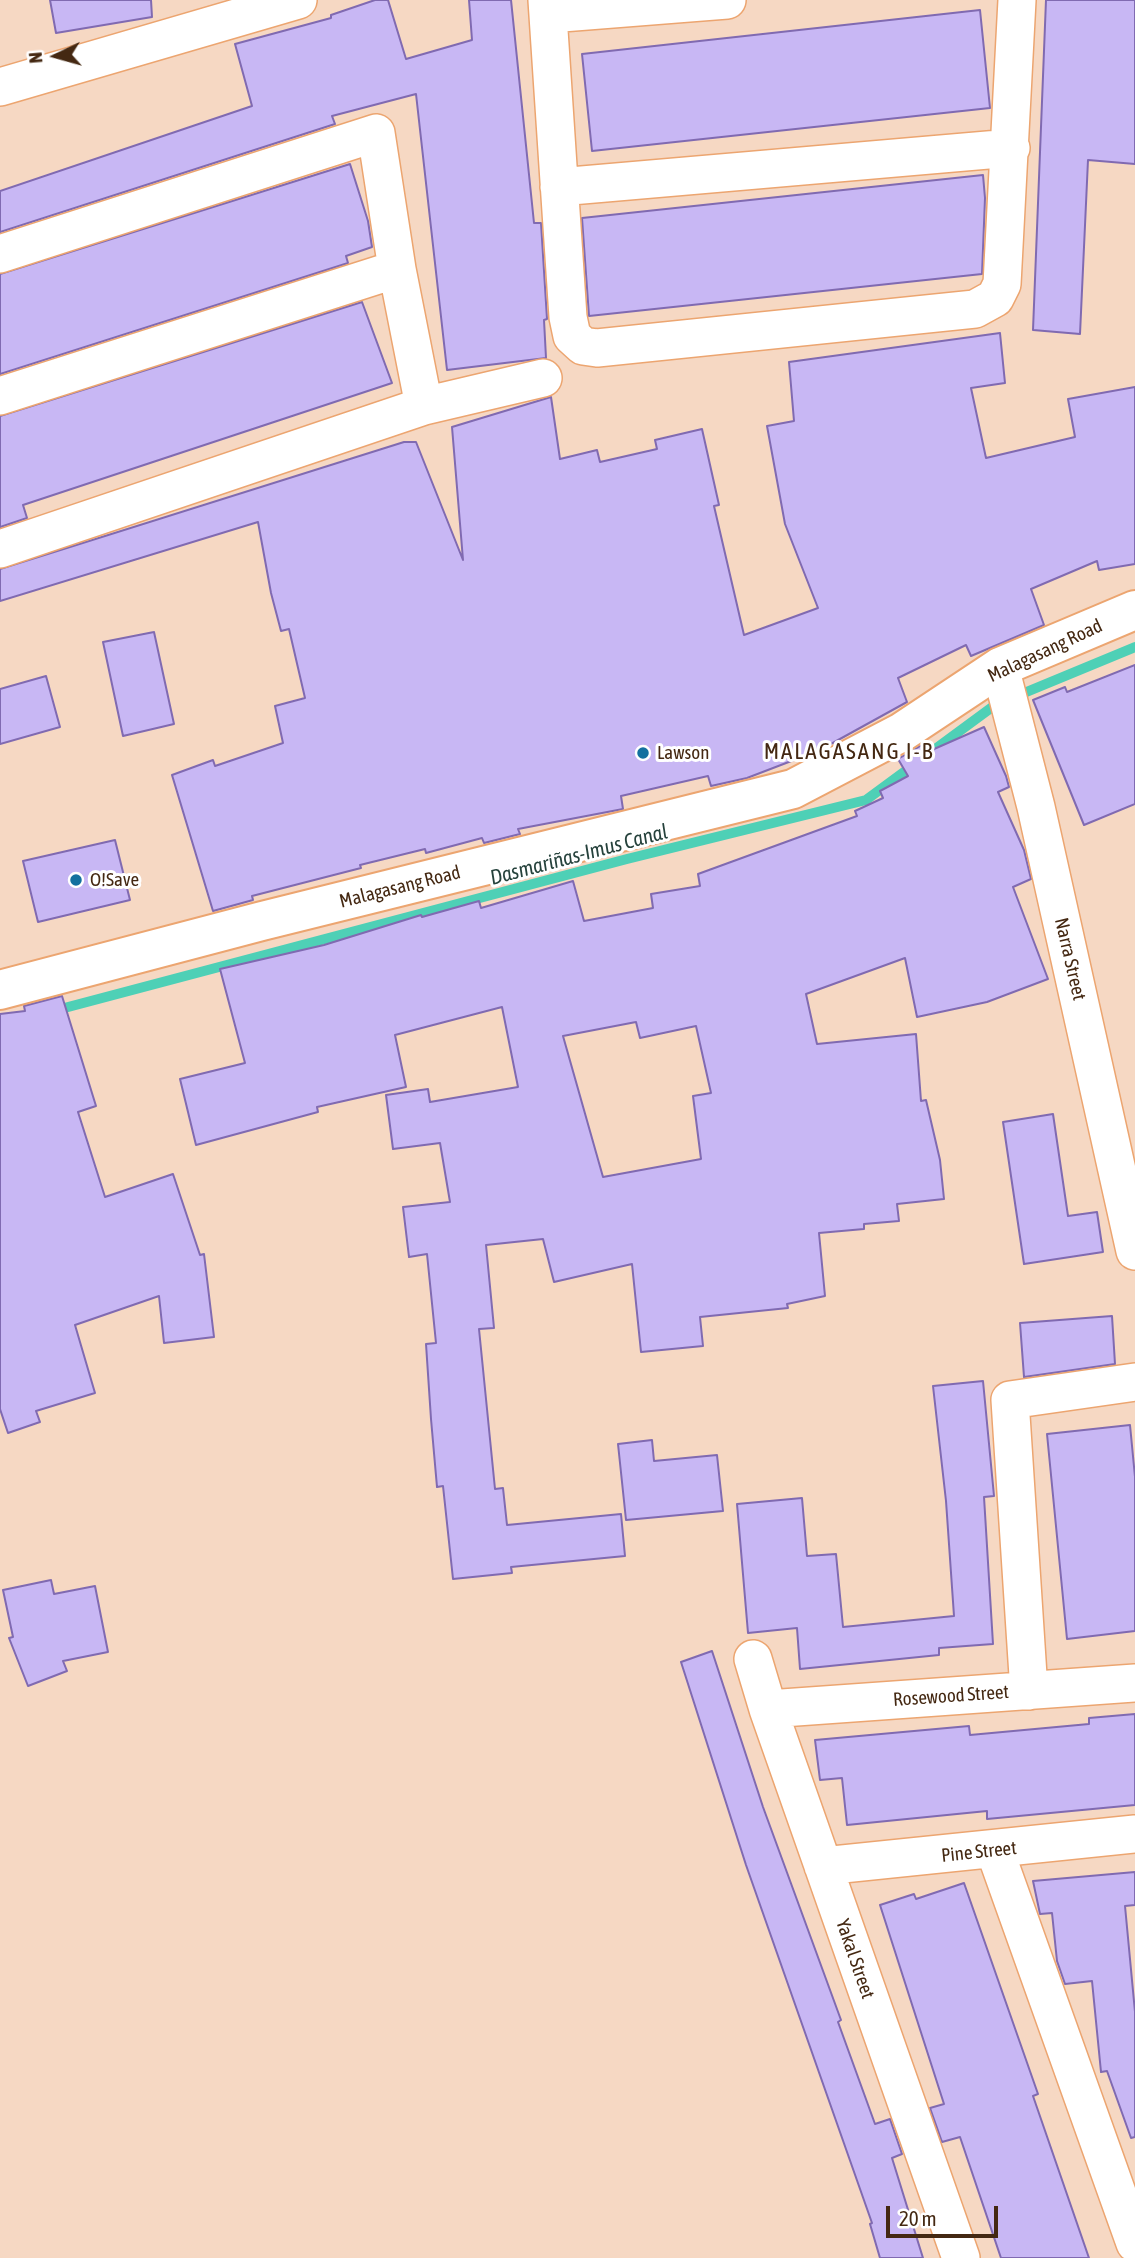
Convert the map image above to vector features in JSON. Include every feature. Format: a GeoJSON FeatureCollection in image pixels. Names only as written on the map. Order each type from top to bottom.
{"type":"FeatureCollection","features":[{"type":"Feature","properties":{"kind":"main road","name":"Malagasang Road"},"geometry":{"type":"LineString","coordinates":[[0,988],[793,789],[902,732],[1000,667],[1135,610]]}},
{"type":"Feature","properties":{"kind":"street"},"geometry":{"type":"LineString","coordinates":[[0,87],[298,0]]}},
{"type":"Feature","properties":{"kind":"street"},"geometry":{"type":"LineString","coordinates":[[727,0],[548,7],[568,317],[572,336],[583,346],[597,348],[975,309],[995,298],[1002,284],[1017,0]]}},
{"type":"Feature","properties":{"kind":"street"},"geometry":{"type":"LineString","coordinates":[[0,254],[376,132],[397,269],[424,406]]}},
{"type":"Feature","properties":{"kind":"street"},"geometry":{"type":"LineString","coordinates":[[559,187],[1011,148]]}},
{"type":"Feature","properties":{"kind":"street"},"geometry":{"type":"LineString","coordinates":[[0,396],[397,269]]}},
{"type":"Feature","properties":{"kind":"street"},"geometry":{"type":"LineString","coordinates":[[0,549],[424,406],[543,378]]}},
{"type":"Feature","properties":{"kind":"street","name":"Narra Street"},"geometry":{"type":"LineString","coordinates":[[1000,667],[1036,807],[1135,1251]]}},
{"type":"Feature","properties":{"kind":"street"},"geometry":{"type":"LineString","coordinates":[[1029,1691],[1010,1400],[1135,1382]]}},
{"type":"Feature","properties":{"kind":"street","name":"Yakal Street"},"geometry":{"type":"LineString","coordinates":[[753,1659],[768,1709],[961,2258]]}},
{"type":"Feature","properties":{"kind":"street","name":"Rosewood Street"},"geometry":{"type":"LineString","coordinates":[[768,1709],[1135,1683]]}},
{"type":"Feature","properties":{"kind":"street","name":"Pine Street"},"geometry":{"type":"LineString","coordinates":[[823,1866],[995,1851],[1135,1834]]}},
{"type":"Feature","properties":{"kind":"street"},"geometry":{"type":"LineString","coordinates":[[995,1851],[1135,2243]]}},
{"type":"Feature","properties":{"kind":"building"},"geometry":{"type":"Polygon","coordinates":[[[50,0],[151,0],[152,17],[56,33],[50,0]]]}},
{"type":"Feature","properties":{"kind":"building"},"geometry":{"type":"Polygon","coordinates":[[[375,0],[388,0],[406,59],[472,40],[469,0],[511,0],[534,223],[541,223],[547,319],[544,320],[546,358],[447,370],[416,94],[332,116],[335,124],[0,232],[0,191],[252,106],[235,44],[331,18],[331,15],[375,0]]]}},
{"type":"Feature","properties":{"kind":"building"},"geometry":{"type":"Polygon","coordinates":[[[1046,0],[1135,0],[1135,164],[1088,160],[1080,334],[1033,330],[1046,0]]]}},
{"type":"Feature","properties":{"kind":"building"},"geometry":{"type":"Polygon","coordinates":[[[980,10],[990,108],[592,151],[582,54],[980,10]]]}},
{"type":"Feature","properties":{"kind":"building"},"geometry":{"type":"Polygon","coordinates":[[[350,164],[368,221],[372,247],[346,256],[348,263],[0,374],[0,274],[350,164]]]}},
{"type":"Feature","properties":{"kind":"building"},"geometry":{"type":"Polygon","coordinates":[[[983,175],[985,198],[982,274],[589,316],[582,218],[983,175]]]}},
{"type":"Feature","properties":{"kind":"building"},"geometry":{"type":"Polygon","coordinates":[[[362,302],[392,383],[23,505],[27,518],[0,527],[0,416],[362,302]]]}},
{"type":"Feature","properties":{"kind":"building"},"geometry":{"type":"Polygon","coordinates":[[[1000,333],[1005,383],[971,388],[986,458],[1075,437],[1068,399],[1135,387],[1135,564],[1099,570],[1097,561],[1031,589],[1044,625],[971,656],[966,645],[898,678],[907,702],[820,750],[747,778],[711,786],[708,776],[621,796],[623,809],[518,829],[520,834],[484,843],[482,838],[426,853],[425,849],[360,865],[361,868],[252,896],[253,900],[213,911],[172,775],[213,760],[215,766],[283,743],[275,706],[305,698],[289,629],[281,631],[258,522],[0,601],[0,569],[404,442],[416,442],[463,560],[452,427],[551,397],[560,459],[597,450],[600,462],[657,449],[655,440],[702,429],[719,505],[714,506],[744,635],[818,608],[785,524],[767,426],[794,421],[789,362],[1000,333]]]}},
{"type":"Feature","properties":{"kind":"building"},"geometry":{"type":"Polygon","coordinates":[[[154,632],[174,724],[123,736],[103,642],[154,632]]]}},
{"type":"Feature","properties":{"kind":"building"},"geometry":{"type":"Polygon","coordinates":[[[1135,665],[1135,804],[1084,825],[1033,700],[1065,687],[1067,692],[1135,665]]]}},
{"type":"Feature","properties":{"kind":"building"},"geometry":{"type":"Polygon","coordinates":[[[46,676],[60,727],[0,744],[0,689],[46,676]]]}},
{"type":"Feature","properties":{"kind":"building"},"geometry":{"type":"Polygon","coordinates":[[[984,727],[1006,776],[1009,787],[998,792],[1024,850],[1031,879],[1013,887],[1048,979],[987,1002],[917,1017],[905,958],[806,994],[817,1044],[916,1034],[921,1101],[926,1100],[940,1160],[944,1199],[897,1204],[899,1221],[864,1224],[864,1229],[819,1233],[825,1296],[787,1304],[788,1308],[700,1317],[703,1346],[641,1352],[632,1264],[554,1282],[543,1239],[486,1245],[494,1328],[479,1329],[495,1489],[503,1488],[507,1525],[621,1514],[625,1556],[511,1567],[512,1573],[453,1579],[443,1486],[437,1487],[431,1419],[426,1344],[436,1343],[427,1254],[409,1257],[403,1207],[450,1202],[440,1143],[393,1149],[386,1095],[428,1089],[430,1102],[518,1087],[502,1007],[395,1035],[406,1087],[317,1107],[318,1112],[196,1145],[180,1079],[245,1063],[220,969],[324,945],[421,915],[422,917],[479,901],[481,908],[573,881],[584,921],[653,908],[651,894],[700,886],[698,874],[857,816],[855,811],[883,798],[880,791],[908,776],[898,759],[922,745],[925,753],[984,727]],[[636,1022],[563,1036],[603,1177],[701,1159],[693,1096],[711,1093],[696,1026],[640,1038],[636,1022]]]}},
{"type":"Feature","properties":{"kind":"building","name":"O!Save"},"geometry":{"type":"Polygon","coordinates":[[[115,840],[130,900],[38,922],[23,861],[115,840]]]}},
{"type":"Feature","properties":{"kind":"building"},"geometry":{"type":"Polygon","coordinates":[[[62,996],[96,1106],[78,1112],[105,1197],[173,1174],[200,1255],[204,1254],[214,1337],[164,1343],[159,1296],[75,1325],[95,1393],[36,1411],[40,1422],[8,1433],[0,1409],[0,1014],[25,1011],[24,1006],[62,996]]]}},
{"type":"Feature","properties":{"kind":"building"},"geometry":{"type":"Polygon","coordinates":[[[1053,1114],[1068,1216],[1097,1212],[1103,1252],[1024,1264],[1003,1122],[1053,1114]]]}},
{"type":"Feature","properties":{"kind":"building"},"geometry":{"type":"Polygon","coordinates":[[[1112,1316],[1115,1364],[1024,1377],[1020,1323],[1112,1316]]]}},
{"type":"Feature","properties":{"kind":"building"},"geometry":{"type":"Polygon","coordinates":[[[983,1381],[994,1496],[984,1497],[993,1644],[939,1648],[939,1655],[800,1669],[797,1628],[748,1633],[737,1504],[802,1498],[807,1556],[836,1554],[843,1627],[954,1616],[946,1501],[933,1386],[983,1381]]]}},
{"type":"Feature","properties":{"kind":"building"},"geometry":{"type":"Polygon","coordinates":[[[1130,1425],[1135,1477],[1135,1631],[1067,1639],[1047,1434],[1130,1425]]]}},
{"type":"Feature","properties":{"kind":"building"},"geometry":{"type":"Polygon","coordinates":[[[652,1440],[654,1461],[717,1455],[723,1511],[626,1520],[618,1444],[652,1440]]]}},
{"type":"Feature","properties":{"kind":"building"},"geometry":{"type":"Polygon","coordinates":[[[51,1580],[54,1594],[95,1586],[108,1652],[63,1661],[67,1671],[28,1686],[9,1638],[13,1637],[3,1590],[51,1580]]]}},
{"type":"Feature","properties":{"kind":"building"},"geometry":{"type":"Polygon","coordinates":[[[712,1651],[763,1807],[841,2020],[838,2022],[875,2124],[890,2119],[902,2154],[892,2158],[923,2258],[880,2258],[870,2224],[872,2223],[746,1865],[681,1662],[712,1651]]]}},
{"type":"Feature","properties":{"kind":"building"},"geometry":{"type":"Polygon","coordinates":[[[1135,1714],[1135,1805],[987,1819],[987,1811],[847,1825],[842,1778],[820,1780],[815,1740],[969,1726],[970,1735],[1089,1724],[1089,1718],[1135,1714]]]}},
{"type":"Feature","properties":{"kind":"building"},"geometry":{"type":"Polygon","coordinates":[[[1135,1872],[1135,1905],[1125,1906],[1135,2012],[1135,2137],[1131,2138],[1107,2071],[1101,2072],[1092,1981],[1065,1984],[1057,1961],[1052,1913],[1040,1914],[1033,1881],[1135,1872]]]}},
{"type":"Feature","properties":{"kind":"building"},"geometry":{"type":"Polygon","coordinates":[[[964,1883],[1038,2094],[1033,2096],[1089,2258],[1001,2258],[960,2137],[942,2142],[930,2108],[944,2104],[880,1905],[914,1894],[916,1899],[964,1883]]]}},
{"type":"Feature","properties":{"kind":"waterway","name":"Dasmariñas-Imus Canal"},"geometry":{"type":"LineString","coordinates":[[53,1011],[627,859],[866,800],[995,705],[1135,647]]}},
{"type":"Feature","properties":{"kind":"place","name":"Lawson"},"geometry":{"type":"Point","coordinates":[643,753]}},
{"type":"Feature","properties":{"kind":"place","name":"O!Save"},"geometry":{"type":"Point","coordinates":[76,880]}},
{"type":"Feature","properties":{"kind":"district","name":"MALAGASANG I-B"},"geometry":{"type":"Point","coordinates":[849,752]}}]}
